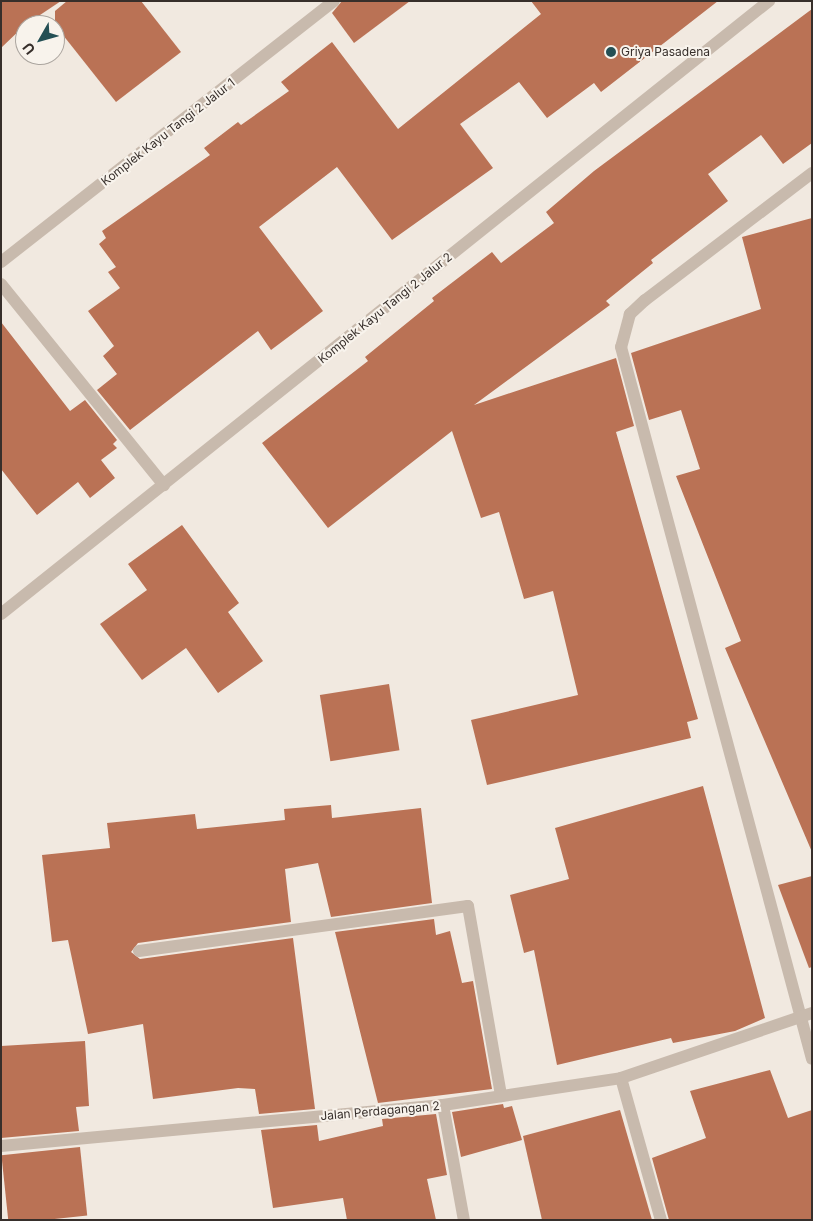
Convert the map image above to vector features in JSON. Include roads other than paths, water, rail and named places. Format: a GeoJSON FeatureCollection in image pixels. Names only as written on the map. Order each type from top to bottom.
{"type":"FeatureCollection","features":[{"type":"Feature","properties":{"kind":"street","name":"Komplek Kayu Tangi 2 Jalur 1"},"geometry":{"type":"LineString","coordinates":[[1,262],[334,1]]}},
{"type":"Feature","properties":{"kind":"street","name":"Komplek Kayu Tangi 2 Jalur 2"},"geometry":{"type":"LineString","coordinates":[[1,614],[769,1]]}},
{"type":"Feature","properties":{"kind":"street"},"geometry":{"type":"LineString","coordinates":[[812,173],[645,300],[630,314],[621,347],[812,1059]]}},
{"type":"Feature","properties":{"kind":"street"},"geometry":{"type":"LineString","coordinates":[[1,284],[164,485]]}},
{"type":"Feature","properties":{"kind":"street"},"geometry":{"type":"LineString","coordinates":[[139,951],[468,906],[501,1096]]}},
{"type":"Feature","properties":{"kind":"street","name":"Jalan Perdagangan 2"},"geometry":{"type":"LineString","coordinates":[[1,1146],[443,1105],[621,1078],[812,1013]]}},
{"type":"Feature","properties":{"kind":"street"},"geometry":{"type":"LineString","coordinates":[[621,1078],[661,1220]]}},
{"type":"Feature","properties":{"kind":"street"},"geometry":{"type":"LineString","coordinates":[[443,1105],[464,1220]]}},
{"type":"Feature","properties":{"kind":"place","name":"Griya Pasadena"},"geometry":{"type":"Point","coordinates":[611,52]}}]}
